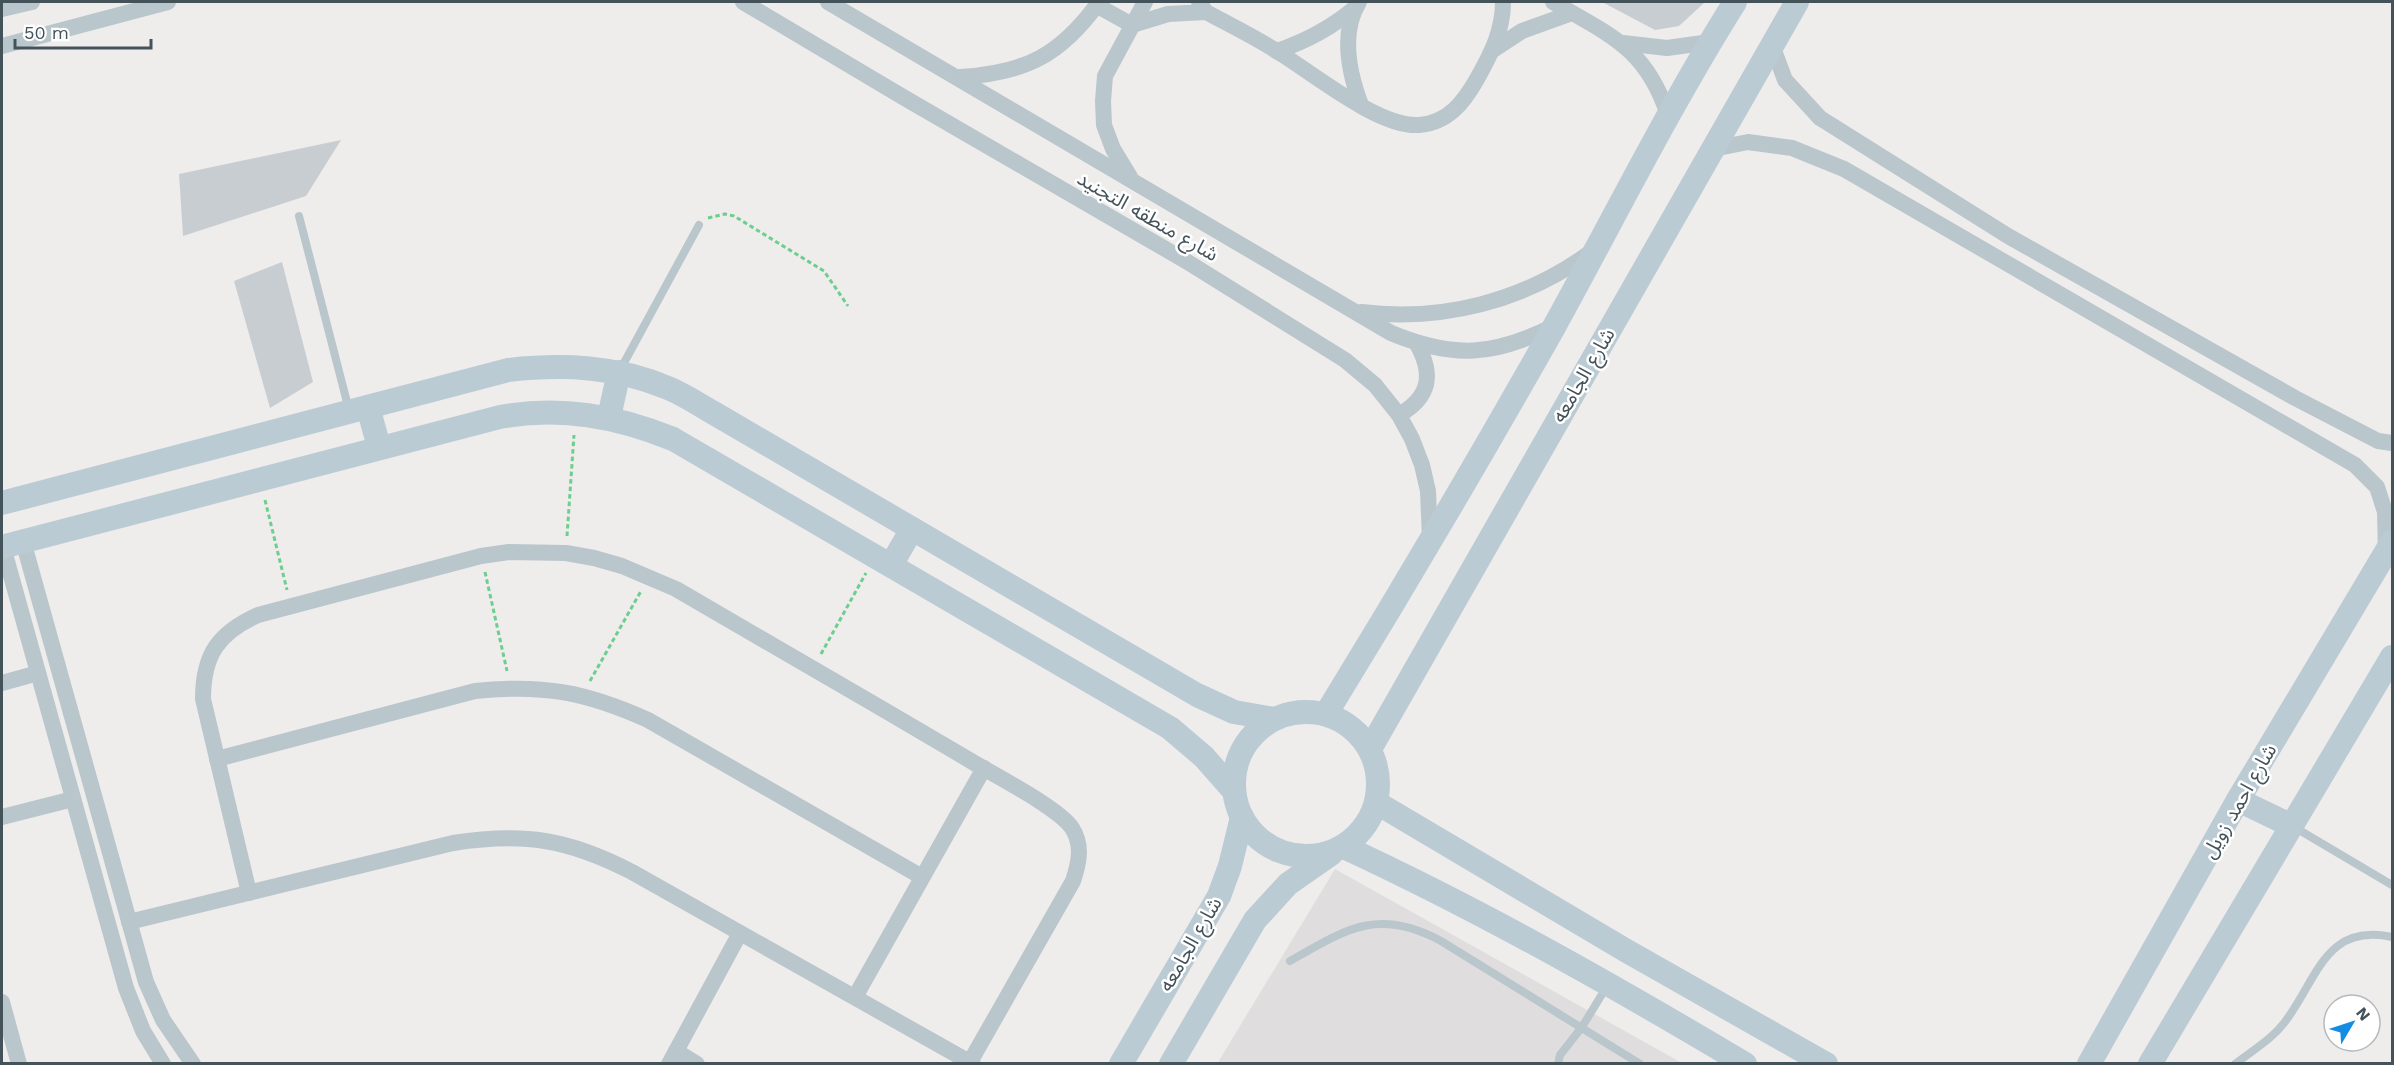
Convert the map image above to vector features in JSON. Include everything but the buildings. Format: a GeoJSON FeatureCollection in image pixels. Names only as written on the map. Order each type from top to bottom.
{"type":"FeatureCollection","features":[{"type":"Feature","properties":{"kind":"street"},"geometry":{"type":"LineString","coordinates":[[2,8],[6,2]]}},
{"type":"Feature","properties":{"kind":"street"},"geometry":{"type":"LineString","coordinates":[[2,8],[32,2]]}},
{"type":"Feature","properties":{"kind":"street"},"geometry":{"type":"LineString","coordinates":[[2,46],[168,2]]}},
{"type":"Feature","properties":{"kind":"street","name":"شارع منطقه التجنيد"},"geometry":{"type":"LineString","coordinates":[[744,2],[1186,261],[1345,360],[1375,385],[1399,415],[1412,439],[1422,465],[1428,491],[1431,518],[1430,546]]}},
{"type":"Feature","properties":{"kind":"street","name":"شارع منطقه التجنيد"},"geometry":{"type":"LineString","coordinates":[[828,2],[960,77],[1391,333],[1417,344],[1452,351],[1488,350],[1522,342],[1554,326]]}},
{"type":"Feature","properties":{"kind":"street"},"geometry":{"type":"LineString","coordinates":[[1132,180],[1113,149],[1104,125],[1102,101],[1106,76],[1145,2]]}},
{"type":"Feature","properties":{"kind":"street"},"geometry":{"type":"LineString","coordinates":[[960,77],[993,75],[1043,58],[1061,44],[1098,3],[1132,25],[1202,7],[1390,121],[1419,125],[1447,116],[1468,95],[1493,50],[1501,24],[1503,2]]}},
{"type":"Feature","properties":{"kind":"street"},"geometry":{"type":"LineString","coordinates":[[1553,2],[1623,43],[1639,58],[1652,75],[1668,115]]}},
{"type":"Feature","properties":{"kind":"street"},"geometry":{"type":"LineString","coordinates":[[1326,714],[1430,546],[1554,326],[1668,115],[1735,2]]}},
{"type":"Feature","properties":{"kind":"street","name":"شارع الجامعه"},"geometry":{"type":"LineString","coordinates":[[1370,749],[1797,2]]}},
{"type":"Feature","properties":{"kind":"street"},"geometry":{"type":"LineString","coordinates":[[1357,4],[1350,27],[1349,67],[1361,105]]}},
{"type":"Feature","properties":{"kind":"street"},"geometry":{"type":"LineString","coordinates":[[1277,51],[1311,38],[1341,19],[1357,4]]}},
{"type":"Feature","properties":{"kind":"street"},"geometry":{"type":"LineString","coordinates":[[1493,50],[1522,31],[1572,13]]}},
{"type":"Feature","properties":{"kind":"street"},"geometry":{"type":"LineString","coordinates":[[1623,43],[1667,48],[1710,42]]}},
{"type":"Feature","properties":{"kind":"street"},"geometry":{"type":"LineString","coordinates":[[1772,45],[1785,80],[1820,118],[2008,236],[2295,398],[2378,441],[2392,443]]}},
{"type":"Feature","properties":{"kind":"street"},"geometry":{"type":"LineString","coordinates":[[1713,149],[1748,142],[1792,148],[1844,169],[2355,465],[2377,487],[2385,512],[2389,548]]}},
{"type":"Feature","properties":{"kind":"street"},"geometry":{"type":"LineString","coordinates":[[1356,311],[1381,314],[1432,314],[1483,305],[1531,288],[1576,263],[1597,248]]}},
{"type":"Feature","properties":{"kind":"street"},"geometry":{"type":"LineString","coordinates":[[1399,415],[1418,401],[1426,383],[1426,363],[1417,344]]}},
{"type":"Feature","properties":{"kind":"street"},"geometry":{"type":"LineString","coordinates":[[2,503],[508,370],[545,366],[582,366],[619,372],[668,388],[1197,695],[1234,712],[1274,719]]}},
{"type":"Feature","properties":{"kind":"street"},"geometry":{"type":"LineString","coordinates":[[609,417],[619,372]]}},
{"type":"Feature","properties":{"kind":"street"},"geometry":{"type":"LineString","coordinates":[[359,409],[380,447]]}},
{"type":"Feature","properties":{"kind":"street"},"geometry":{"type":"LineString","coordinates":[[9,545],[380,447],[519,414],[575,412],[609,417],[642,426],[673,439],[1170,728],[1204,757],[1234,791]]}},
{"type":"Feature","properties":{"kind":"street"},"geometry":{"type":"LineString","coordinates":[[883,561],[912,529]]}},
{"type":"Feature","properties":{"kind":"street"},"geometry":{"type":"LineString","coordinates":[[9,545],[38,673],[133,1010],[163,1064]]}},
{"type":"Feature","properties":{"kind":"street"},"geometry":{"type":"LineString","coordinates":[[9,545],[154,1002],[174,1038],[193,1064]]}},
{"type":"Feature","properties":{"kind":"street","name":"شارع احمد زويل"},"geometry":{"type":"LineString","coordinates":[[2089,1064],[2238,800],[2389,548]]}},
{"type":"Feature","properties":{"kind":"street"},"geometry":{"type":"LineString","coordinates":[[129,922],[249,893],[453,843],[490,837],[527,837],[564,843],[599,855],[971,1063],[1073,881],[1079,864],[1079,846],[1073,829],[1062,816],[813,668],[650,576],[622,566],[566,553],[518,552],[481,556],[258,615],[238,624],[221,638],[210,656],[203,677],[203,699],[249,893]]}},
{"type":"Feature","properties":{"kind":"street"},"geometry":{"type":"LineString","coordinates":[[2150,1064],[2392,657]]}},
{"type":"Feature","properties":{"kind":"street"},"geometry":{"type":"LineString","coordinates":[[2,684],[38,673]]}},
{"type":"Feature","properties":{"kind":"street"},"geometry":{"type":"LineString","coordinates":[[217,759],[475,691],[511,687],[547,689],[582,695],[616,705],[648,720],[922,878]]}},
{"type":"Feature","properties":{"kind":"street"},"geometry":{"type":"LineString","coordinates":[[1171,1064],[1260,914],[1288,884],[1340,849],[1365,828],[1377,803],[1378,775],[1370,749],[1351,727],[1326,714],[1299,712],[1274,719],[1260,729],[1243,749],[1234,773],[1234,791],[1242,817],[1259,838],[1282,853],[1300,857],[1318,856],[1340,849],[1434,890],[1608,983],[1745,1064]]}},
{"type":"Feature","properties":{"kind":"street"},"geometry":{"type":"LineString","coordinates":[[855,997],[984,768]]}},
{"type":"Feature","properties":{"kind":"street"},"geometry":{"type":"LineString","coordinates":[[2,817],[73,799]]}},
{"type":"Feature","properties":{"kind":"street"},"geometry":{"type":"LineString","coordinates":[[2238,800],[2292,826]]}},
{"type":"Feature","properties":{"kind":"street"},"geometry":{"type":"LineString","coordinates":[[1377,803],[1625,950],[1826,1064]]}},
{"type":"Feature","properties":{"kind":"street","name":"شارع الجامعه"},"geometry":{"type":"LineString","coordinates":[[1121,1064],[1219,896],[1230,866],[1242,817]]}},
{"type":"Feature","properties":{"kind":"street"},"geometry":{"type":"LineString","coordinates":[[697,1064],[672,1057],[741,933]]}},
{"type":"Feature","properties":{"kind":"street"},"geometry":{"type":"LineString","coordinates":[[2,1002],[19,1064]]}},
{"type":"Feature","properties":{"kind":"lane"},"geometry":{"type":"LineString","coordinates":[[299,216],[359,409]]}},
{"type":"Feature","properties":{"kind":"lane"},"geometry":{"type":"LineString","coordinates":[[619,372],[699,225]]}},
{"type":"Feature","properties":{"kind":"lane"},"geometry":{"type":"LineString","coordinates":[[2292,826],[2392,885]]}},
{"type":"Feature","properties":{"kind":"lane"},"geometry":{"type":"LineString","coordinates":[[1290,961],[1350,929],[1368,924],[1387,923],[1406,926],[1441,941],[1640,1064]]}},
{"type":"Feature","properties":{"kind":"lane"},"geometry":{"type":"LineString","coordinates":[[2235,1064],[2288,1018],[2321,961],[2330,950],[2355,937],[2368,934],[2392,937]]}},
{"type":"Feature","properties":{"kind":"lane"},"geometry":{"type":"LineString","coordinates":[[1558,1064],[1560,1055],[1582,1027],[1608,983]]}},
{"type":"Feature","properties":{"kind":"path"},"geometry":{"type":"LineString","coordinates":[[699,225],[711,216],[725,214],[734,216],[824,271],[848,306]]}},
{"type":"Feature","properties":{"kind":"path"},"geometry":{"type":"LineString","coordinates":[[566,553],[575,412]]}},
{"type":"Feature","properties":{"kind":"path"},"geometry":{"type":"LineString","coordinates":[[260,478],[291,606]]}},
{"type":"Feature","properties":{"kind":"path"},"geometry":{"type":"LineString","coordinates":[[481,556],[511,687]]}},
{"type":"Feature","properties":{"kind":"path"},"geometry":{"type":"LineString","coordinates":[[813,668],[883,561]]}},
{"type":"Feature","properties":{"kind":"path"},"geometry":{"type":"LineString","coordinates":[[582,695],[650,576]]}},
{"type":"Feature","properties":{"kind":"shaded area"},"geometry":{"type":"Polygon","coordinates":[[[1335,869],[1682,1063],[1217,1064],[1335,869]]]}}]}
